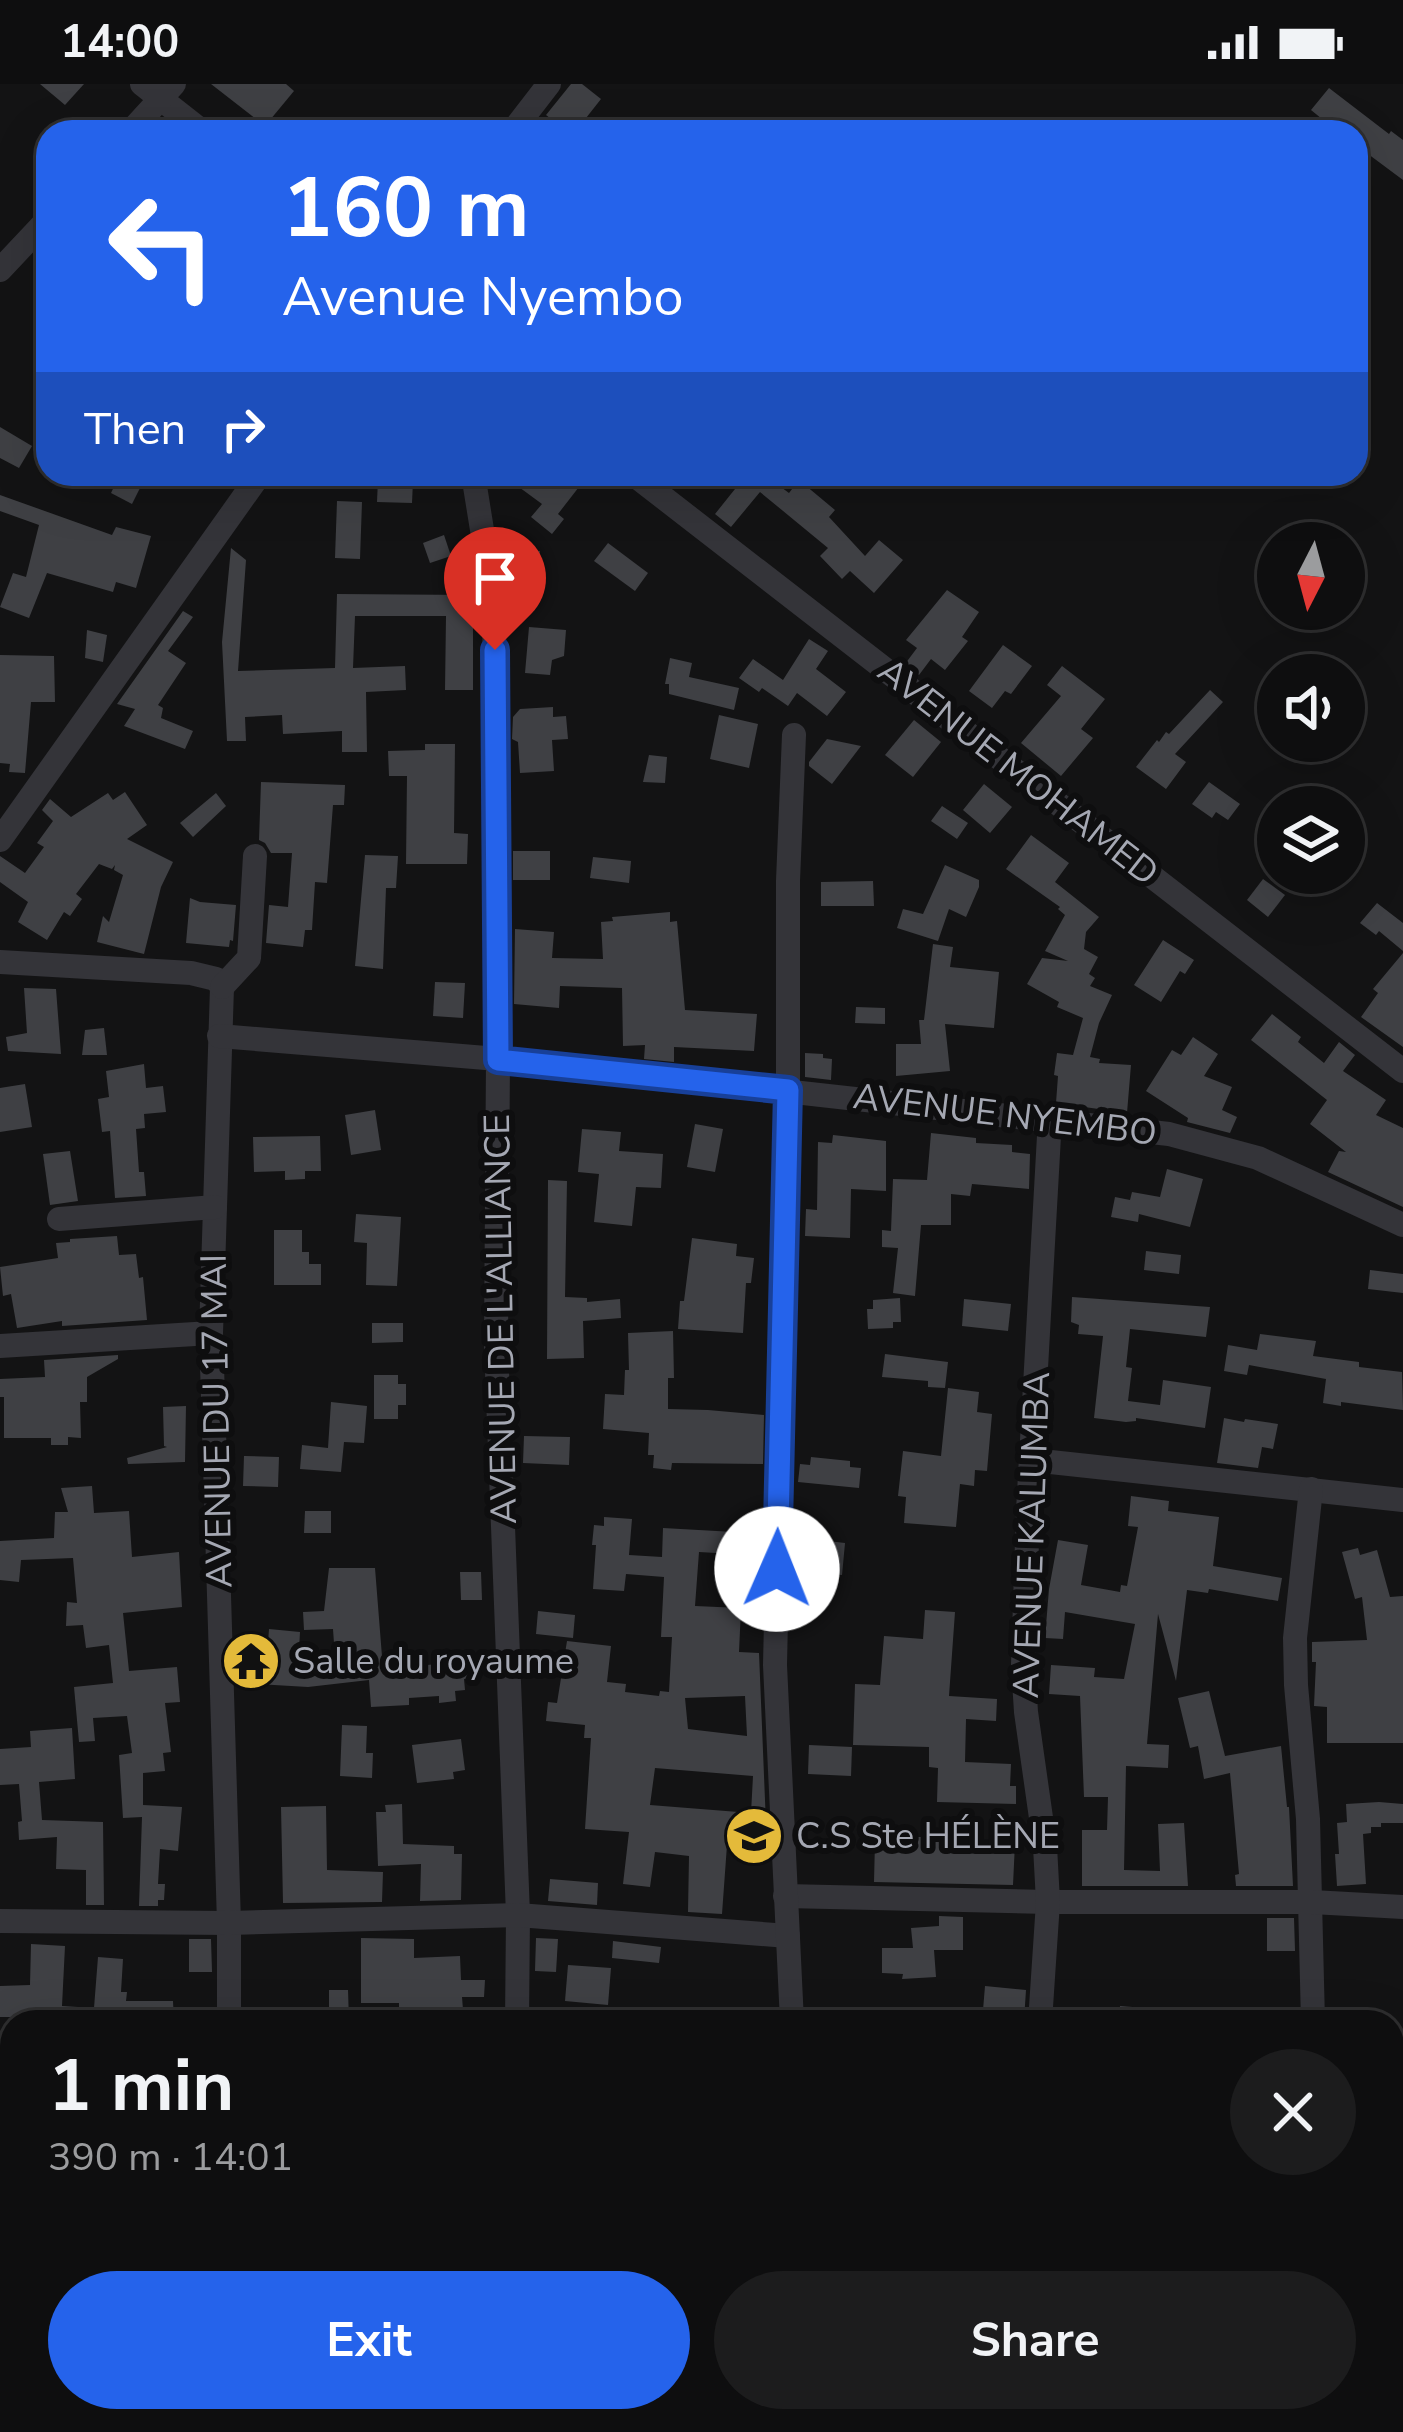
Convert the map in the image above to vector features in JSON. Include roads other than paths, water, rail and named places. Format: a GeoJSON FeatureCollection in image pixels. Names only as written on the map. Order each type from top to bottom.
{"type":"FeatureCollection","features":[{"type":"Feature","properties":{"kind":"street"},"geometry":{"type":"LineString","coordinates":[[521,120],[549,84]]}},
{"type":"Feature","properties":{"kind":"street"},"geometry":{"type":"LineString","coordinates":[[138,120],[159,89],[190,120]]}},
{"type":"Feature","properties":{"kind":"street"},"geometry":{"type":"LineString","coordinates":[[0,270],[36,232]]}},
{"type":"Feature","properties":{"kind":"street"},"geometry":{"type":"LineString","coordinates":[[0,839],[251,486]]}},
{"type":"Feature","properties":{"kind":"street","name":"AVENUE DE L'ALLIANCE"},"geometry":{"type":"LineString","coordinates":[[475,486],[494,604],[496,1345],[518,2010]]}},
{"type":"Feature","properties":{"kind":"street","name":"AVENUE MOHAMED"},"geometry":{"type":"LineString","coordinates":[[648,486],[1403,1071]]}},
{"type":"Feature","properties":{"kind":"street"},"geometry":{"type":"LineString","coordinates":[[791,2010],[775,1665],[794,735]]}},
{"type":"Feature","properties":{"kind":"street"},"geometry":{"type":"LineString","coordinates":[[221,987],[249,958],[255,856]]}},
{"type":"Feature","properties":{"kind":"street"},"geometry":{"type":"LineString","coordinates":[[0,962],[191,973],[216,979],[221,987],[219,1036]]}},
{"type":"Feature","properties":{"kind":"street","name":"AVENUE NYEMBO"},"geometry":{"type":"LineString","coordinates":[[219,1036],[498,1060],[1169,1134],[1258,1158],[1403,1226]]}},
{"type":"Feature","properties":{"kind":"street","name":"AVENUE DU 17 MAI"},"geometry":{"type":"LineString","coordinates":[[219,1036],[211,1333],[229,2010]]}},
{"type":"Feature","properties":{"kind":"street","name":"AVENUE KALUMBA"},"geometry":{"type":"LineString","coordinates":[[1041,2010],[1048,1902],[1024,1685],[1028,1511],[1050,1118]]}},
{"type":"Feature","properties":{"kind":"street"},"geometry":{"type":"LineString","coordinates":[[58,1219],[214,1207]]}},
{"type":"Feature","properties":{"kind":"street"},"geometry":{"type":"LineString","coordinates":[[0,1346],[211,1333]]}},
{"type":"Feature","properties":{"kind":"street"},"geometry":{"type":"LineString","coordinates":[[1032,1460],[1403,1500]]}},
{"type":"Feature","properties":{"kind":"street"},"geometry":{"type":"LineString","coordinates":[[1311,1489],[1295,1638],[1295,1685],[1308,1819],[1313,2010]]}},
{"type":"Feature","properties":{"kind":"street"},"geometry":{"type":"LineString","coordinates":[[785,1896],[1403,1907]]}},
{"type":"Feature","properties":{"kind":"street"},"geometry":{"type":"LineString","coordinates":[[0,1921],[229,1923],[518,1915],[788,1936]]}},
{"type":"Feature","properties":{"kind":"place","name":"Salle du royaume"},"geometry":{"type":"Point","coordinates":[251,1661]}},
{"type":"Feature","properties":{"kind":"place","name":"C.S Ste HÉLÈNE"},"geometry":{"type":"Point","coordinates":[754,1836]}}]}
